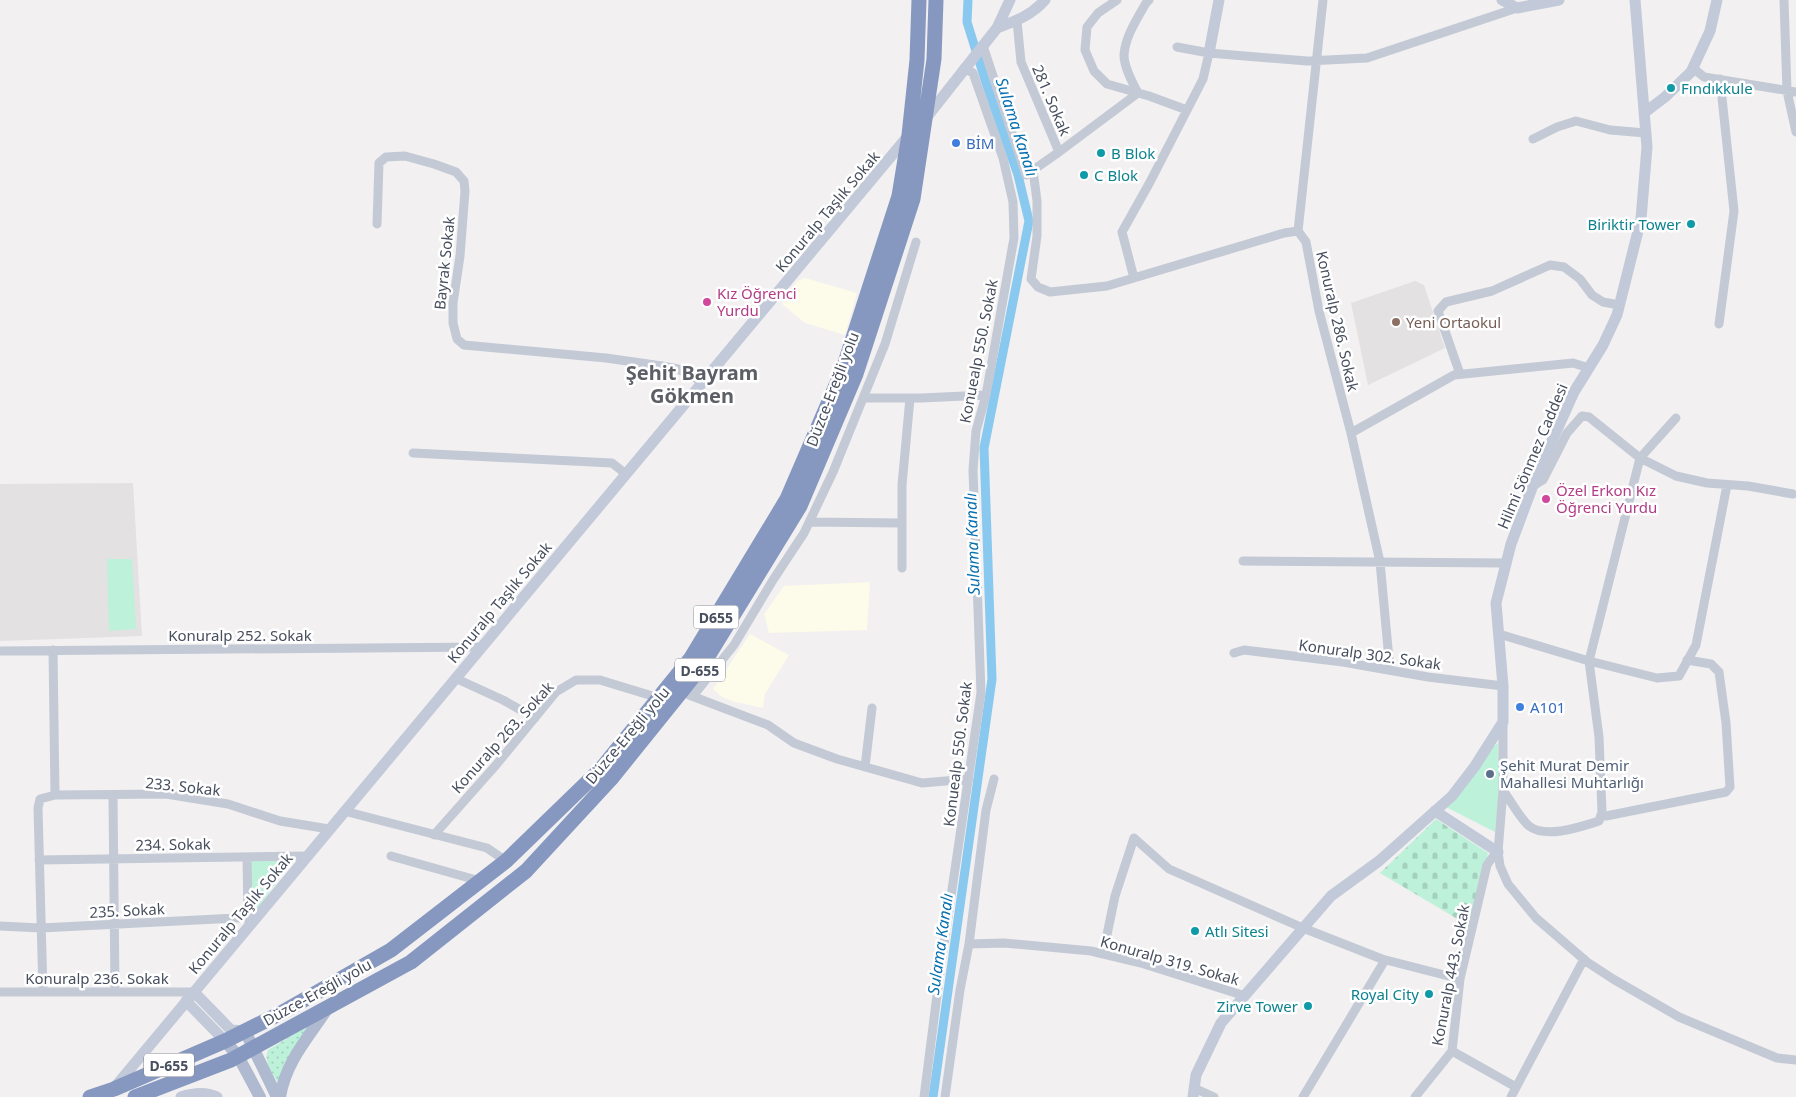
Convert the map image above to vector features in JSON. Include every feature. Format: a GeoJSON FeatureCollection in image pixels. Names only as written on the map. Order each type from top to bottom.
{"type":"FeatureCollection","features":[{"type":"Feature","properties":{"kind":"highway","name":"Düzce-Ereğli yolu"},"geometry":{"type":"LineString","coordinates":[[90,1097],[114,1089],[225,1041],[281,1013],[392,950],[506,861],[601,769],[691,658],[787,499],[843,369],[899,196],[909,136],[917,60],[919,0]]}},
{"type":"Feature","properties":{"kind":"highway","name":"Düzce-Ereğli yolu"},"geometry":{"type":"LineString","coordinates":[[135,1097],[238,1056],[411,962],[526,871],[687,694],[702,666],[800,506],[856,374],[913,200],[934,59],[936,0]]}},
{"type":"Feature","properties":{"kind":"main road"},"geometry":{"type":"LineString","coordinates":[[278,1097],[286,1070],[329,1005]]}},
{"type":"Feature","properties":{"kind":"main road"},"geometry":{"type":"LineString","coordinates":[[245,1031],[278,1097]]}},
{"type":"Feature","properties":{"kind":"main road"},"geometry":{"type":"LineString","coordinates":[[225,1041],[238,1056],[256,1095]]}},
{"type":"Feature","properties":{"kind":"street"},"geometry":{"type":"LineString","coordinates":[[926,118],[997,28],[1010,0]]}},
{"type":"Feature","properties":{"kind":"street"},"geometry":{"type":"LineString","coordinates":[[997,28],[1017,21],[1036,11],[1045,0]]}},
{"type":"Feature","properties":{"kind":"street"},"geometry":{"type":"LineString","coordinates":[[1117,0],[1098,13],[1087,27],[1085,50],[1094,71],[1107,84],[1187,110]]}},
{"type":"Feature","properties":{"kind":"street"},"geometry":{"type":"LineString","coordinates":[[1138,93],[1130,78],[1124,56],[1130,34],[1149,0]]}},
{"type":"Feature","properties":{"kind":"street"},"geometry":{"type":"LineString","coordinates":[[1134,278],[1122,232],[1203,79],[1219,0]]}},
{"type":"Feature","properties":{"kind":"street"},"geometry":{"type":"LineString","coordinates":[[1033,170],[1037,201],[1037,236],[1031,279],[1038,287],[1050,292],[1107,286],[1284,233],[1298,231],[1323,0]]}},
{"type":"Feature","properties":{"kind":"street"},"geometry":{"type":"LineString","coordinates":[[1502,0],[1517,8]]}},
{"type":"Feature","properties":{"kind":"street"},"geometry":{"type":"LineString","coordinates":[[1177,47],[1209,53],[1307,62],[1367,58],[1517,8],[1559,0]]}},
{"type":"Feature","properties":{"kind":"street","name":"Hilmi Sönmez Caddesi"},"geometry":{"type":"LineString","coordinates":[[1504,722],[1496,603],[1511,544],[1533,486],[1574,392],[1603,345],[1617,316],[1640,220],[1647,147],[1635,0]]}},
{"type":"Feature","properties":{"kind":"street"},"geometry":{"type":"LineString","coordinates":[[1644,113],[1665,97],[1691,72],[1710,30],[1717,0]]}},
{"type":"Feature","properties":{"kind":"street"},"geometry":{"type":"LineString","coordinates":[[1784,0],[1796,132]]}},
{"type":"Feature","properties":{"kind":"street","name":"281. Sokak"},"geometry":{"type":"LineString","coordinates":[[1017,21],[1022,62],[1059,152],[1138,93]]}},
{"type":"Feature","properties":{"kind":"street"},"geometry":{"type":"LineString","coordinates":[[983,46],[1026,175],[1059,152]]}},
{"type":"Feature","properties":{"kind":"street","name":"Konuealp 550. Sokak"},"geometry":{"type":"LineString","coordinates":[[924,1097],[941,964],[981,693],[973,470],[976,431],[986,395],[1014,238],[1013,202],[1003,158],[973,73],[965,67]]}},
{"type":"Feature","properties":{"kind":"street"},"geometry":{"type":"LineString","coordinates":[[1693,68],[1704,77],[1791,92]]}},
{"type":"Feature","properties":{"kind":"street"},"geometry":{"type":"LineString","coordinates":[[1719,324],[1734,211],[1720,79]]}},
{"type":"Feature","properties":{"kind":"street"},"geometry":{"type":"LineString","coordinates":[[1533,139],[1576,121],[1610,130],[1646,133]]}},
{"type":"Feature","properties":{"kind":"street","name":"Konuralp Taşlık Sokak"},"geometry":{"type":"LineString","coordinates":[[114,1089],[252,918],[329,830],[909,136]]}},
{"type":"Feature","properties":{"kind":"street","name":"Bayrak Sokak"},"geometry":{"type":"LineString","coordinates":[[377,224],[379,164],[386,157],[404,156],[456,172],[464,181],[465,191],[460,256],[453,303],[453,323],[457,338],[464,345],[606,358],[662,366],[678,369],[703,382]]}},
{"type":"Feature","properties":{"kind":"street","name":"Konuralp 286. Sokak"},"geometry":{"type":"LineString","coordinates":[[1298,231],[1306,242],[1319,310],[1351,433],[1380,562],[1390,670]]}},
{"type":"Feature","properties":{"kind":"street"},"geometry":{"type":"LineString","coordinates":[[916,242],[885,344],[833,472],[810,522],[734,645],[687,694],[768,726],[813,751],[865,767],[922,783],[969,779]]}},
{"type":"Feature","properties":{"kind":"street"},"geometry":{"type":"LineString","coordinates":[[1460,374],[1438,311],[1446,302],[1492,291],[1550,265],[1564,267],[1580,280],[1592,295],[1603,302],[1619,305]]}},
{"type":"Feature","properties":{"kind":"street"},"geometry":{"type":"LineString","coordinates":[[1351,433],[1454,375],[1573,363],[1589,368]]}},
{"type":"Feature","properties":{"kind":"street"},"geometry":{"type":"LineString","coordinates":[[864,398],[986,395]]}},
{"type":"Feature","properties":{"kind":"street"},"geometry":{"type":"LineString","coordinates":[[902,568],[902,485],[910,398]]}},
{"type":"Feature","properties":{"kind":"street"},"geometry":{"type":"LineString","coordinates":[[1533,486],[1544,480],[1567,433],[1582,416],[1589,417],[1640,458],[1676,476],[1707,483],[1793,494]]}},
{"type":"Feature","properties":{"kind":"street"},"geometry":{"type":"LineString","coordinates":[[1503,790],[1529,826],[1544,832],[1571,829],[1599,822],[1601,815],[1599,737],[1589,661],[1640,458],[1676,418]]}},
{"type":"Feature","properties":{"kind":"street"},"geometry":{"type":"LineString","coordinates":[[413,453],[604,462],[612,463],[626,474]]}},
{"type":"Feature","properties":{"kind":"street"},"geometry":{"type":"LineString","coordinates":[[1499,634],[1589,661],[1657,678],[1679,676],[1696,645],[1727,485]]}},
{"type":"Feature","properties":{"kind":"street"},"geometry":{"type":"LineString","coordinates":[[810,522],[902,523]]}},
{"type":"Feature","properties":{"kind":"street"},"geometry":{"type":"LineString","coordinates":[[1243,561],[1506,563]]}},
{"type":"Feature","properties":{"kind":"street","name":"Konuralp 252. Sokak"},"geometry":{"type":"LineString","coordinates":[[0,651],[480,647]]}},
{"type":"Feature","properties":{"kind":"street"},"geometry":{"type":"LineString","coordinates":[[43,992],[38,808],[40,799],[56,795],[53,650]]}},
{"type":"Feature","properties":{"kind":"street","name":"Konuralp 302. Sokak"},"geometry":{"type":"LineString","coordinates":[[1234,653],[1244,650],[1343,662],[1503,686]]}},
{"type":"Feature","properties":{"kind":"street"},"geometry":{"type":"LineString","coordinates":[[1601,815],[1606,816],[1726,792],[1730,787],[1726,723],[1719,672],[1712,664],[1688,660]]}},
{"type":"Feature","properties":{"kind":"street"},"geometry":{"type":"LineString","coordinates":[[455,678],[503,700],[536,718]]}},
{"type":"Feature","properties":{"kind":"street","name":"Konuralp 263. Sokak"},"geometry":{"type":"LineString","coordinates":[[434,834],[496,765],[556,692],[576,680],[600,680],[659,698]]}},
{"type":"Feature","properties":{"kind":"street"},"geometry":{"type":"LineString","coordinates":[[865,767],[872,708]]}},
{"type":"Feature","properties":{"kind":"street"},"geometry":{"type":"LineString","coordinates":[[1504,722],[1503,790],[1497,851],[1500,866],[1508,884],[1536,918],[1584,959],[1613,979],[1679,1017],[1777,1058],[1796,1060]]}},
{"type":"Feature","properties":{"kind":"street"},"geometry":{"type":"LineString","coordinates":[[1214,1097],[1194,1093],[1196,1075],[1221,1023],[1330,896],[1379,861],[1452,796],[1475,766],[1504,722]]}},
{"type":"Feature","properties":{"kind":"street"},"geometry":{"type":"LineString","coordinates":[[945,1097],[960,990],[969,944],[986,810],[994,779]]}},
{"type":"Feature","properties":{"kind":"street","name":"233. Sokak"},"geometry":{"type":"LineString","coordinates":[[56,795],[166,794],[228,804],[280,822],[329,830]]}},
{"type":"Feature","properties":{"kind":"street"},"geometry":{"type":"LineString","coordinates":[[113,795],[115,992]]}},
{"type":"Feature","properties":{"kind":"street"},"geometry":{"type":"LineString","coordinates":[[344,811],[487,848],[506,861]]}},
{"type":"Feature","properties":{"kind":"street"},"geometry":{"type":"LineString","coordinates":[[1435,811],[1497,851]]}},
{"type":"Feature","properties":{"kind":"street"},"geometry":{"type":"LineString","coordinates":[[1103,954],[1115,896],[1134,838],[1169,869],[1303,928],[1385,960],[1460,979]]}},
{"type":"Feature","properties":{"kind":"street","name":"Konuralp 443. Sokak"},"geometry":{"type":"LineString","coordinates":[[1415,1097],[1452,1051],[1460,979],[1487,865],[1497,851]]}},
{"type":"Feature","properties":{"kind":"street","name":"234. Sokak"},"geometry":{"type":"LineString","coordinates":[[39,860],[307,856]]}},
{"type":"Feature","properties":{"kind":"street"},"geometry":{"type":"LineString","coordinates":[[391,856],[480,881]]}},
{"type":"Feature","properties":{"kind":"street"},"geometry":{"type":"LineString","coordinates":[[247,857],[252,918]]}},
{"type":"Feature","properties":{"kind":"street","name":"235. Sokak"},"geometry":{"type":"LineString","coordinates":[[0,926],[41,928],[252,918]]}},
{"type":"Feature","properties":{"kind":"street","name":"Konuralp 319. Sokak"},"geometry":{"type":"LineString","coordinates":[[969,944],[1004,943],[1090,951],[1140,963],[1244,996]]}},
{"type":"Feature","properties":{"kind":"street"},"geometry":{"type":"LineString","coordinates":[[1511,1097],[1584,959]]}},
{"type":"Feature","properties":{"kind":"street"},"geometry":{"type":"LineString","coordinates":[[1303,1097],[1385,960]]}},
{"type":"Feature","properties":{"kind":"street","name":"Konuralp 236. Sokak"},"geometry":{"type":"LineString","coordinates":[[0,992],[194,992]]}},
{"type":"Feature","properties":{"kind":"street"},"geometry":{"type":"LineString","coordinates":[[194,992],[230,1030],[245,1031]]}},
{"type":"Feature","properties":{"kind":"street"},"geometry":{"type":"LineString","coordinates":[[186,1001],[225,1041]]}},
{"type":"Feature","properties":{"kind":"street"},"geometry":{"type":"LineString","coordinates":[[1452,1051],[1516,1087]]}},
{"type":"Feature","properties":{"kind":"street"},"geometry":{"type":"LineString","coordinates":[[181,1097],[209,1093],[217,1097]]}},
{"type":"Feature","properties":{"kind":"shaded area"},"geometry":{"type":"Polygon","coordinates":[[[805,278],[857,293],[845,335],[805,323],[782,304],[797,281],[805,278]]]}},
{"type":"Feature","properties":{"kind":"shaded area","name":"Yeni Ortaokul"},"geometry":{"type":"Polygon","coordinates":[[[1415,281],[1424,285],[1445,348],[1368,385],[1351,303],[1415,281]]]}},
{"type":"Feature","properties":{"kind":"shaded area"},"geometry":{"type":"Polygon","coordinates":[[[133,483],[142,636],[0,641],[0,484],[133,483]]]}},
{"type":"Feature","properties":{"kind":"shaded area"},"geometry":{"type":"Polygon","coordinates":[[[870,582],[867,630],[769,633],[764,614],[784,586],[870,582]]]}},
{"type":"Feature","properties":{"kind":"shaded area"},"geometry":{"type":"Polygon","coordinates":[[[750,634],[789,655],[765,694],[763,708],[735,702],[722,697],[713,689],[750,634]]]}},
{"type":"Feature","properties":{"kind":"green space"},"geometry":{"type":"Polygon","coordinates":[[[107,559],[132,559],[136,629],[109,631],[107,559]]]}},
{"type":"Feature","properties":{"kind":"green space"},"geometry":{"type":"Polygon","coordinates":[[[1498,743],[1500,778],[1495,832],[1446,807],[1492,748],[1498,743]]]}},
{"type":"Feature","properties":{"kind":"green space"},"geometry":{"type":"Polygon","coordinates":[[[1436,819],[1488,853],[1471,927],[1380,873],[1436,819]]]}},
{"type":"Feature","properties":{"kind":"green space"},"geometry":{"type":"Polygon","coordinates":[[[293,860],[257,909],[251,909],[250,861],[293,860]]]}},
{"type":"Feature","properties":{"kind":"green space"},"geometry":{"type":"Polygon","coordinates":[[[309,1025],[279,1084],[268,1063],[268,1050],[309,1025]]]}},
{"type":"Feature","properties":{"kind":"waterway","name":"Sulama Kanalı"},"geometry":{"type":"LineString","coordinates":[[933,1097],[992,679],[984,448],[1029,221],[1018,175],[967,22],[968,0]]}},
{"type":"Feature","properties":{"kind":"place","name":"Fındıkkule"},"geometry":{"type":"Point","coordinates":[1671,88]}},
{"type":"Feature","properties":{"kind":"place","name":"BİM"},"geometry":{"type":"Point","coordinates":[956,143]}},
{"type":"Feature","properties":{"kind":"place","name":"B Blok"},"geometry":{"type":"Point","coordinates":[1101,153]}},
{"type":"Feature","properties":{"kind":"place","name":"C Blok"},"geometry":{"type":"Point","coordinates":[1084,175]}},
{"type":"Feature","properties":{"kind":"place","name":"Biriktir Tower"},"geometry":{"type":"Point","coordinates":[1691,224]}},
{"type":"Feature","properties":{"kind":"place","name":"Kız Öğrenci Yurdu"},"geometry":{"type":"Point","coordinates":[707,302]}},
{"type":"Feature","properties":{"kind":"place","name":"Yeni Ortaokul"},"geometry":{"type":"Point","coordinates":[1396,322]}},
{"type":"Feature","properties":{"kind":"place","name":"Özel Erkon Kız Öğrenci Yurdu"},"geometry":{"type":"Point","coordinates":[1546,499]}},
{"type":"Feature","properties":{"kind":"place","name":"A101"},"geometry":{"type":"Point","coordinates":[1520,707]}},
{"type":"Feature","properties":{"kind":"place","name":"Şehit Murat Demir Mahallesi Muhtarlığı"},"geometry":{"type":"Point","coordinates":[1490,774]}},
{"type":"Feature","properties":{"kind":"place","name":"Atlı Sitesi"},"geometry":{"type":"Point","coordinates":[1195,931]}},
{"type":"Feature","properties":{"kind":"place","name":"Royal City"},"geometry":{"type":"Point","coordinates":[1429,994]}},
{"type":"Feature","properties":{"kind":"place","name":"Zirve Tower"},"geometry":{"type":"Point","coordinates":[1308,1006]}},
{"type":"Feature","properties":{"kind":"district","name":"Şehit Bayram Gökmen"},"geometry":{"type":"Point","coordinates":[692,384]}}]}
